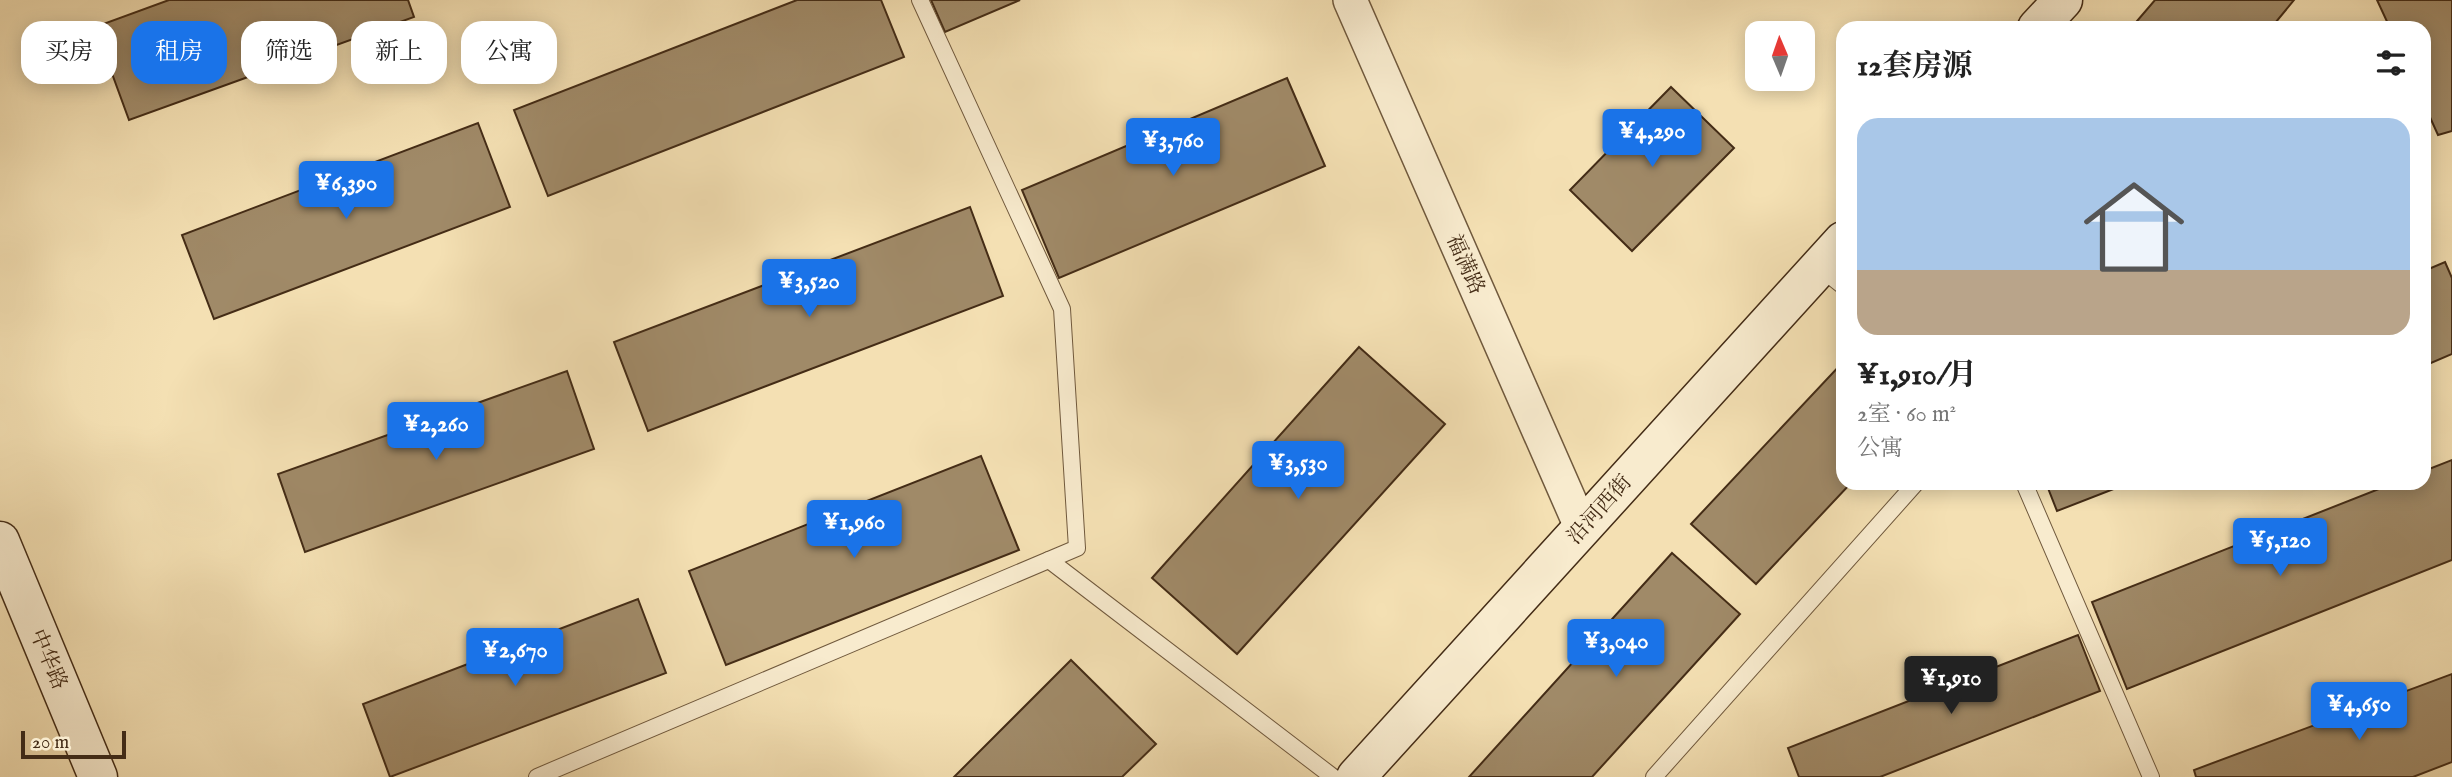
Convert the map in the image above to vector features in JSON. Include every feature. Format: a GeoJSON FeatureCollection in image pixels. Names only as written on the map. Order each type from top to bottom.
{"type":"FeatureCollection","features":[{"type":"Feature","properties":{"kind":"street","name":"福满路"},"geometry":{"type":"LineString","coordinates":[[1350,0],[1582,529]]}},
{"type":"Feature","properties":{"kind":"street"},"geometry":{"type":"LineString","coordinates":[[2044,21],[2063,0]]}},
{"type":"Feature","properties":{"kind":"street","name":"沿河西街"},"geometry":{"type":"LineString","coordinates":[[1356,777],[1582,529],[1835,265]]}},
{"type":"Feature","properties":{"kind":"street","name":"中华路"},"geometry":{"type":"LineString","coordinates":[[0,541],[98,777]]}},
{"type":"Feature","properties":{"kind":"lane"},"geometry":{"type":"LineString","coordinates":[[537,777],[1077,548],[1062,309],[920,0]]}},
{"type":"Feature","properties":{"kind":"lane"},"geometry":{"type":"LineString","coordinates":[[1654,777],[1910,490]]}},
{"type":"Feature","properties":{"kind":"lane"},"geometry":{"type":"LineString","coordinates":[[2027,490],[2151,777]]}},
{"type":"Feature","properties":{"kind":"lane"},"geometry":{"type":"LineString","coordinates":[[1049,560],[1333,777]]}},
{"type":"Feature","properties":{"kind":"building"},"geometry":{"type":"Polygon","coordinates":[[[169,0],[408,0],[414,17],[403,21],[351,21],[351,40],[337,45],[337,21],[241,21],[241,80],[129,120],[116,84],[117,21],[111,21],[169,0]]]}},
{"type":"Feature","properties":{"kind":"building"},"geometry":{"type":"Polygon","coordinates":[[[797,0],[881,0],[904,57],[548,196],[514,110],[797,0]]]}},
{"type":"Feature","properties":{"kind":"building"},"geometry":{"type":"Polygon","coordinates":[[[931,0],[1020,0],[945,32],[931,0]]]}},
{"type":"Feature","properties":{"kind":"building"},"geometry":{"type":"Polygon","coordinates":[[[2155,0],[2294,0],[2277,21],[2137,21],[2155,0]]]}},
{"type":"Feature","properties":{"kind":"building"},"geometry":{"type":"Polygon","coordinates":[[[2377,0],[2452,0],[2452,131],[2438,135],[2431,120],[2431,21],[2387,21],[2377,0]]]}},
{"type":"Feature","properties":{"kind":"building"},"geometry":{"type":"Polygon","coordinates":[[[1287,78],[1325,166],[1059,278],[1022,190],[1287,78]]]}},
{"type":"Feature","properties":{"kind":"building"},"geometry":{"type":"Polygon","coordinates":[[[1671,87],[1734,148],[1632,251],[1570,190],[1671,87]]]}},
{"type":"Feature","properties":{"kind":"building"},"geometry":{"type":"Polygon","coordinates":[[[478,123],[510,207],[214,319],[182,235],[478,123]]]}},
{"type":"Feature","properties":{"kind":"building"},"geometry":{"type":"Polygon","coordinates":[[[970,207],[1003,296],[648,431],[614,342],[970,207]]]}},
{"type":"Feature","properties":{"kind":"building"},"geometry":{"type":"Polygon","coordinates":[[[2445,262],[2452,278],[2452,354],[2431,363],[2431,268],[2445,262]]]}},
{"type":"Feature","properties":{"kind":"building"},"geometry":{"type":"Polygon","coordinates":[[[1359,347],[1445,424],[1237,654],[1152,578],[1359,347]]]}},
{"type":"Feature","properties":{"kind":"building"},"geometry":{"type":"Polygon","coordinates":[[[1836,369],[1836,490],[1844,490],[1756,584],[1691,524],[1836,369]]]}},
{"type":"Feature","properties":{"kind":"building"},"geometry":{"type":"Polygon","coordinates":[[[567,371],[594,449],[305,552],[278,474],[567,371]]]}},
{"type":"Feature","properties":{"kind":"building"},"geometry":{"type":"Polygon","coordinates":[[[981,456],[1019,550],[726,665],[689,571],[981,456]]]}},
{"type":"Feature","properties":{"kind":"building"},"geometry":{"type":"Polygon","coordinates":[[[2452,460],[2452,560],[2127,689],[2092,602],[2376,490],[2431,490],[2431,468],[2452,460]]]}},
{"type":"Feature","properties":{"kind":"building"},"geometry":{"type":"Polygon","coordinates":[[[2049,490],[2111,490],[2057,511],[2049,490]]]}},
{"type":"Feature","properties":{"kind":"building"},"geometry":{"type":"Polygon","coordinates":[[[1672,553],[1740,614],[1592,777],[1469,777],[1672,553]]]}},
{"type":"Feature","properties":{"kind":"building"},"geometry":{"type":"Polygon","coordinates":[[[638,599],[666,673],[390,777],[363,704],[638,599]]]}},
{"type":"Feature","properties":{"kind":"building"},"geometry":{"type":"Polygon","coordinates":[[[2078,635],[2100,691],[1880,777],[1799,777],[1788,748],[2078,635]]]}},
{"type":"Feature","properties":{"kind":"building"},"geometry":{"type":"Polygon","coordinates":[[[1071,660],[1156,744],[1122,777],[954,777],[1071,660]]]}},
{"type":"Feature","properties":{"kind":"building"},"geometry":{"type":"Polygon","coordinates":[[[2452,674],[2452,762],[2413,777],[2196,777],[2194,770],[2452,674]]]}}]}
